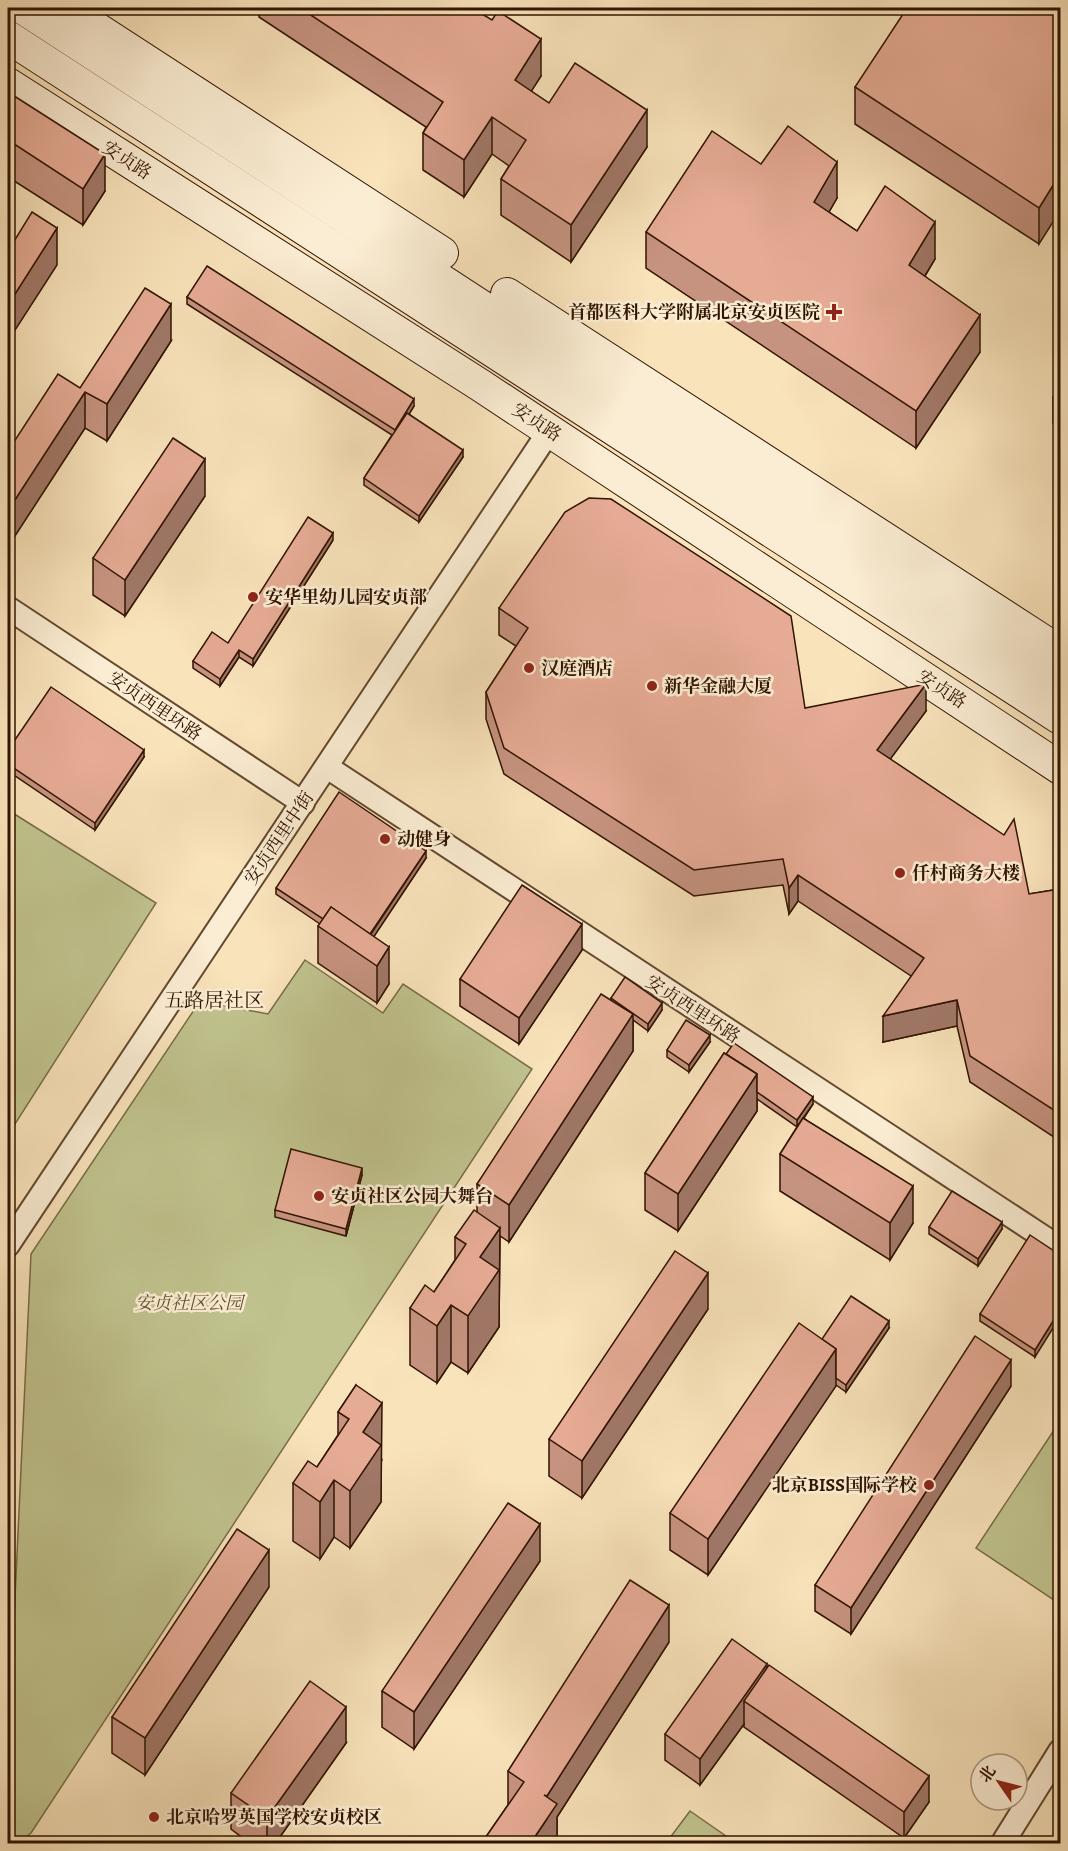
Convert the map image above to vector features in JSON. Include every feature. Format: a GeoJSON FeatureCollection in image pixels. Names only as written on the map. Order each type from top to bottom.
{"type":"FeatureCollection","features":[{"type":"Feature","properties":{"kind":"street"},"geometry":{"type":"LineString","coordinates":[[23,8],[524,319],[774,467],[1060,652]]}},
{"type":"Feature","properties":{"kind":"street"},"geometry":{"type":"LineString","coordinates":[[65,8],[524,319],[781,500],[1060,682]]}},
{"type":"Feature","properties":{"kind":"street","name":"安贞路"},"geometry":{"type":"LineString","coordinates":[[8,37],[1060,718]]}},
{"type":"Feature","properties":{"kind":"street","name":"安贞路"},"geometry":{"type":"LineString","coordinates":[[8,84],[550,430],[1060,768]]}},
{"type":"Feature","properties":{"kind":"street"},"geometry":{"type":"LineString","coordinates":[[480,385],[524,319]]}},
{"type":"Feature","properties":{"kind":"street","name":"安贞西里中街"},"geometry":{"type":"LineString","coordinates":[[8,1245],[550,430]]}},
{"type":"Feature","properties":{"kind":"street"},"geometry":{"type":"LineString","coordinates":[[774,467],[781,500]]}},
{"type":"Feature","properties":{"kind":"street"},"geometry":{"type":"LineString","coordinates":[[797,593],[844,579]]}},
{"type":"Feature","properties":{"kind":"street","name":"安贞西里环路"},"geometry":{"type":"LineString","coordinates":[[8,608],[303,803]]}},
{"type":"Feature","properties":{"kind":"street","name":"安贞西里环路"},"geometry":{"type":"LineString","coordinates":[[327,767],[1060,1248]]}},
{"type":"Feature","properties":{"kind":"street"},"geometry":{"type":"LineString","coordinates":[[1002,1844],[1060,1751]]}},
{"type":"Feature","properties":{"kind":"green space"},"geometry":{"type":"Polygon","coordinates":[[[8,810],[156,903],[8,1135],[8,810]]]}},
{"type":"Feature","properties":{"kind":"green space","name":"安贞社区公园"},"geometry":{"type":"Polygon","coordinates":[[[305,960],[383,1013],[403,984],[532,1069],[31,1833],[18,1843],[8,1837],[8,1748],[31,1254],[200,1001],[268,1014],[305,960]]]}},
{"type":"Feature","properties":{"kind":"green space"},"geometry":{"type":"Polygon","coordinates":[[[1060,1421],[1060,1604],[976,1548],[1060,1421]]]}},
{"type":"Feature","properties":{"kind":"green space"},"geometry":{"type":"Polygon","coordinates":[[[690,1811],[736,1843],[666,1843],[690,1811]]]}},
{"type":"Feature","properties":{"kind":"building"},"geometry":{"type":"Polygon","coordinates":[[[300,8],[472,8],[492,20],[498,11],[541,39],[515,80],[549,103],[575,63],[647,110],[571,225],[501,179],[526,140],[492,117],[464,160],[423,133],[443,102],[300,8]]]}},
{"type":"Feature","properties":{"kind":"building"},"geometry":{"type":"Polygon","coordinates":[[[907,8],[1060,8],[1060,174],[1039,208],[855,87],[907,8]]]}},
{"type":"Feature","properties":{"kind":"building"},"geometry":{"type":"Polygon","coordinates":[[[8,92],[105,154],[83,189],[8,140],[8,92]]]}},
{"type":"Feature","properties":{"kind":"building"},"geometry":{"type":"Polygon","coordinates":[[[788,126],[837,162],[814,202],[857,231],[885,186],[935,222],[909,265],[980,315],[916,411],[646,232],[712,131],[761,164],[788,126]]]}},
{"type":"Feature","properties":{"kind":"building"},"geometry":{"type":"Polygon","coordinates":[[[32,212],[57,228],[8,305],[8,251],[32,212]]]}},
{"type":"Feature","properties":{"kind":"building"},"geometry":{"type":"Polygon","coordinates":[[[207,266],[414,399],[395,430],[187,297],[207,266]]]}},
{"type":"Feature","properties":{"kind":"building"},"geometry":{"type":"Polygon","coordinates":[[[145,288],[171,304],[107,404],[85,392],[9,509],[8,451],[58,374],[80,388],[145,288]]]}},
{"type":"Feature","properties":{"kind":"building"},"geometry":{"type":"Polygon","coordinates":[[[1060,385],[1060,402],[1053,397],[1060,385]]]}},
{"type":"Feature","properties":{"kind":"building"},"geometry":{"type":"Polygon","coordinates":[[[407,413],[463,450],[419,516],[364,478],[407,413]]]}},
{"type":"Feature","properties":{"kind":"building"},"geometry":{"type":"Polygon","coordinates":[[[173,438],[205,459],[125,580],[93,558],[173,438]]]}},
{"type":"Feature","properties":{"kind":"building"},"geometry":{"type":"Polygon","coordinates":[[[589,498],[611,499],[791,616],[805,708],[926,684],[877,750],[1004,835],[1014,819],[1029,894],[1060,889],[1060,1114],[970,1056],[957,1000],[883,1016],[924,958],[798,875],[789,888],[783,859],[694,870],[504,748],[486,692],[528,628],[499,608],[565,512],[589,498]]]}},
{"type":"Feature","properties":{"kind":"building"},"geometry":{"type":"Polygon","coordinates":[[[308,517],[333,533],[253,659],[239,650],[220,679],[193,661],[212,632],[228,643],[308,517]]]}},
{"type":"Feature","properties":{"kind":"building"},"geometry":{"type":"Polygon","coordinates":[[[51,687],[144,750],[95,823],[8,764],[8,750],[51,687]]]}},
{"type":"Feature","properties":{"kind":"building"},"geometry":{"type":"Polygon","coordinates":[[[339,792],[426,851],[370,934],[331,907],[323,919],[276,888],[339,792]]]}},
{"type":"Feature","properties":{"kind":"building"},"geometry":{"type":"Polygon","coordinates":[[[522,885],[582,924],[519,1018],[460,979],[522,885]]]}},
{"type":"Feature","properties":{"kind":"building"},"geometry":{"type":"Polygon","coordinates":[[[331,907],[389,947],[377,966],[318,926],[331,907]]]}},
{"type":"Feature","properties":{"kind":"building"},"geometry":{"type":"Polygon","coordinates":[[[625,977],[662,1003],[648,1024],[611,998],[625,977]]]}},
{"type":"Feature","properties":{"kind":"building"},"geometry":{"type":"Polygon","coordinates":[[[601,994],[633,1014],[509,1205],[477,1184],[601,994]]]}},
{"type":"Feature","properties":{"kind":"building"},"geometry":{"type":"Polygon","coordinates":[[[686,1020],[710,1035],[689,1065],[667,1050],[686,1020]]]}},
{"type":"Feature","properties":{"kind":"building"},"geometry":{"type":"Polygon","coordinates":[[[734,1043],[813,1097],[797,1120],[757,1092],[757,1074],[726,1054],[734,1043]]]}},
{"type":"Feature","properties":{"kind":"building"},"geometry":{"type":"Polygon","coordinates":[[[724,1053],[757,1074],[678,1194],[645,1173],[724,1053]]]}},
{"type":"Feature","properties":{"kind":"building"},"geometry":{"type":"Polygon","coordinates":[[[803,1118],[913,1186],[890,1223],[780,1154],[803,1118]]]}},
{"type":"Feature","properties":{"kind":"building","name":"安贞社区公园大舞台"},"geometry":{"type":"Polygon","coordinates":[[[291,1149],[362,1168],[346,1229],[275,1210],[291,1149]]]}},
{"type":"Feature","properties":{"kind":"building"},"geometry":{"type":"Polygon","coordinates":[[[952,1191],[1002,1222],[978,1259],[929,1227],[952,1191]]]}},
{"type":"Feature","properties":{"kind":"building"},"geometry":{"type":"Polygon","coordinates":[[[474,1210],[500,1228],[480,1257],[499,1270],[468,1316],[451,1305],[437,1326],[410,1308],[425,1285],[434,1292],[466,1244],[455,1237],[474,1210]]]}},
{"type":"Feature","properties":{"kind":"building"},"geometry":{"type":"Polygon","coordinates":[[[1030,1235],[1060,1255],[1060,1310],[1035,1350],[980,1314],[1030,1235]]]}},
{"type":"Feature","properties":{"kind":"building"},"geometry":{"type":"Polygon","coordinates":[[[675,1251],[708,1273],[582,1461],[549,1439],[675,1251]]]}},
{"type":"Feature","properties":{"kind":"building"},"geometry":{"type":"Polygon","coordinates":[[[851,1296],[889,1321],[846,1385],[836,1378],[836,1349],[822,1339],[851,1296]]]}},
{"type":"Feature","properties":{"kind":"building"},"geometry":{"type":"Polygon","coordinates":[[[799,1323],[836,1349],[708,1539],[670,1513],[799,1323]]]}},
{"type":"Feature","properties":{"kind":"building"},"geometry":{"type":"Polygon","coordinates":[[[975,1336],[1011,1360],[851,1608],[815,1585],[975,1336]]]}},
{"type":"Feature","properties":{"kind":"building"},"geometry":{"type":"Polygon","coordinates":[[[356,1385],[382,1403],[363,1432],[381,1445],[350,1491],[334,1480],[320,1502],[293,1483],[308,1461],[317,1467],[349,1419],[338,1412],[356,1385]]]}},
{"type":"Feature","properties":{"kind":"building"},"geometry":{"type":"Polygon","coordinates":[[[508,1503],[540,1524],[414,1712],[382,1691],[508,1503]]]}},
{"type":"Feature","properties":{"kind":"building"},"geometry":{"type":"Polygon","coordinates":[[[237,1529],[269,1550],[145,1738],[112,1717],[237,1529]]]}},
{"type":"Feature","properties":{"kind":"building"},"geometry":{"type":"Polygon","coordinates":[[[630,1580],[669,1605],[547,1796],[544,1795],[557,1804],[530,1844],[481,1844],[524,1782],[508,1771],[630,1580]]]}},
{"type":"Feature","properties":{"kind":"building"},"geometry":{"type":"Polygon","coordinates":[[[732,1639],[767,1664],[700,1759],[665,1734],[732,1639]]]}},
{"type":"Feature","properties":{"kind":"building"},"geometry":{"type":"Polygon","coordinates":[[[769,1665],[929,1776],[904,1812],[744,1701],[769,1665]]]}},
{"type":"Feature","properties":{"kind":"building"},"geometry":{"type":"Polygon","coordinates":[[[310,1681],[346,1707],[267,1818],[231,1793],[310,1681]]]}},
{"type":"Feature","properties":{"kind":"place","name":"首都医科大学附属北京安贞医院"},"geometry":{"type":"Point","coordinates":[834,312]}},
{"type":"Feature","properties":{"kind":"place","name":"安华里幼儿园安贞部"},"geometry":{"type":"Point","coordinates":[253,597]}},
{"type":"Feature","properties":{"kind":"place","name":"汉庭酒店"},"geometry":{"type":"Point","coordinates":[529,668]}},
{"type":"Feature","properties":{"kind":"place","name":"新华金融大厦"},"geometry":{"type":"Point","coordinates":[652,686]}},
{"type":"Feature","properties":{"kind":"place","name":"动健身"},"geometry":{"type":"Point","coordinates":[385,839]}},
{"type":"Feature","properties":{"kind":"place","name":"仟村商务大楼"},"geometry":{"type":"Point","coordinates":[900,873]}},
{"type":"Feature","properties":{"kind":"place","name":"安贞社区公园大舞台"},"geometry":{"type":"Point","coordinates":[319,1196]}},
{"type":"Feature","properties":{"kind":"place","name":"北京BISS国际学校"},"geometry":{"type":"Point","coordinates":[929,1485]}},
{"type":"Feature","properties":{"kind":"place","name":"北京哈罗英国学校安贞校区"},"geometry":{"type":"Point","coordinates":[154,1817]}},
{"type":"Feature","properties":{"kind":"district","name":"五路居社区"},"geometry":{"type":"Point","coordinates":[214,1000]}}]}
